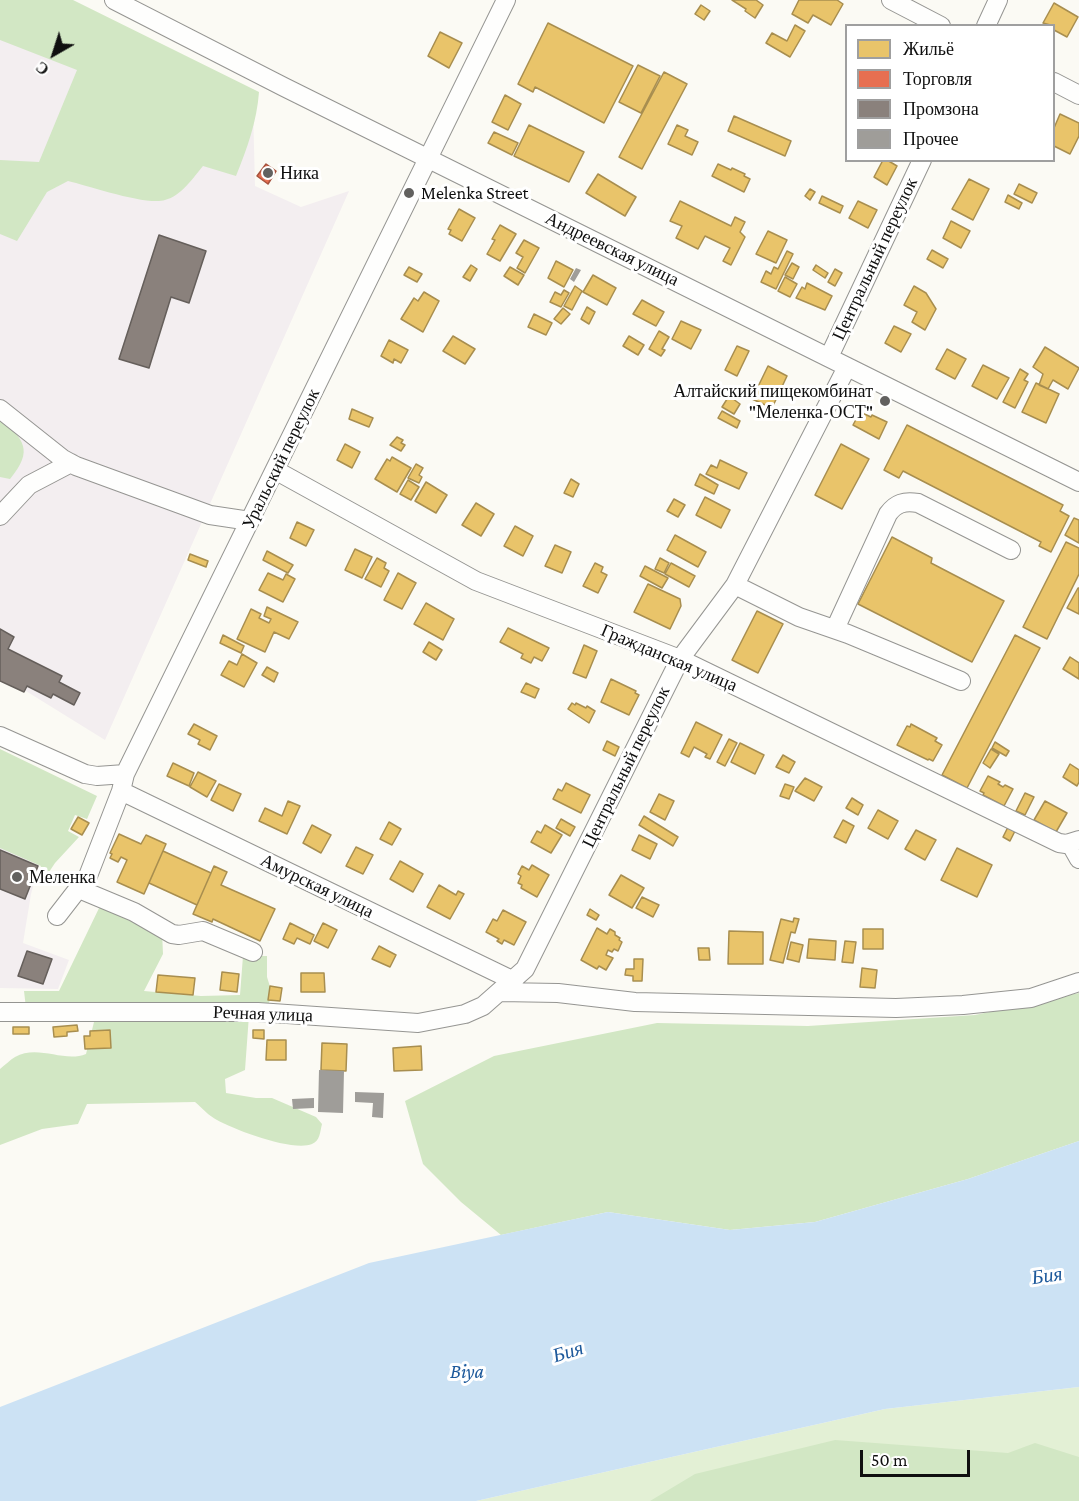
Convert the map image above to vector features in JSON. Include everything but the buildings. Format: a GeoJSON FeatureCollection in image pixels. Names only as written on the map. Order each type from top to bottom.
{"type":"FeatureCollection","features":[{"type":"Feature","properties":{"kind":"street","name":"Андреевская улица"},"geometry":{"type":"LineString","coordinates":[[114,0],[1079,482]]}},
{"type":"Feature","properties":{"kind":"street","name":"Уральский переулок"},"geometry":{"type":"LineString","coordinates":[[57,916],[88,876],[123,783],[506,0]]}},
{"type":"Feature","properties":{"kind":"street"},"geometry":{"type":"LineString","coordinates":[[891,0],[938,24]]}},
{"type":"Feature","properties":{"kind":"street"},"geometry":{"type":"LineString","coordinates":[[987,24],[998,0]]}},
{"type":"Feature","properties":{"kind":"street"},"geometry":{"type":"LineString","coordinates":[[1055,83],[1079,95]]}},
{"type":"Feature","properties":{"kind":"street","name":"Центральный переулок"},"geometry":{"type":"LineString","coordinates":[[829,357],[921,162]]}},
{"type":"Feature","properties":{"kind":"street","name":"Центральный переулок"},"geometry":{"type":"LineString","coordinates":[[507,987],[525,969],[680,658],[735,585],[847,367]]}},
{"type":"Feature","properties":{"kind":"street"},"geometry":{"type":"LineString","coordinates":[[0,409],[71,463],[210,515],[250,521]]}},
{"type":"Feature","properties":{"kind":"street"},"geometry":{"type":"LineString","coordinates":[[0,516],[29,485],[71,463]]}},
{"type":"Feature","properties":{"kind":"street","name":"Гражданская улица"},"geometry":{"type":"LineString","coordinates":[[275,470],[476,580],[680,658],[1059,843],[1074,846]]}},
{"type":"Feature","properties":{"kind":"street"},"geometry":{"type":"LineString","coordinates":[[835,629],[888,514],[901,503],[918,503],[1011,550]]}},
{"type":"Feature","properties":{"kind":"street"},"geometry":{"type":"LineString","coordinates":[[735,585],[799,617],[835,629],[961,681]]}},
{"type":"Feature","properties":{"kind":"street","name":"Амурская улица"},"geometry":{"type":"LineString","coordinates":[[0,736],[85,774],[123,783],[507,987]]}},
{"type":"Feature","properties":{"kind":"street"},"geometry":{"type":"LineString","coordinates":[[79,889],[134,912],[172,934],[203,931],[252,952]]}},
{"type":"Feature","properties":{"kind":"street"},"geometry":{"type":"LineString","coordinates":[[507,987],[635,1002],[896,1008],[963,1005],[1031,998],[1079,982]]}},
{"type":"Feature","properties":{"kind":"street","name":"Речная улица"},"geometry":{"type":"LineString","coordinates":[[0,1012],[258,1012],[418,1023],[465,1014],[483,1006],[507,987]]}},
{"type":"Feature","properties":{"kind":"shaded area"},"geometry":{"type":"Polygon","coordinates":[[[0,0],[253,108],[255,186],[301,207],[349,191],[105,740],[0,675],[0,0]]]}},
{"type":"Feature","properties":{"kind":"shaded area","name":"Меленка"},"geometry":{"type":"Polygon","coordinates":[[[0,842],[40,860],[31,894],[23,943],[69,960],[58,989],[0,988],[0,842]]]}},
{"type":"Feature","properties":{"kind":"green space"},"geometry":{"type":"Polygon","coordinates":[[[0,0],[73,0],[259,92],[251,135],[236,176],[203,166],[176,195],[157,201],[118,195],[68,181],[47,192],[17,241],[0,234],[0,160],[39,162],[77,70],[0,40],[0,0]]]}},
{"type":"Feature","properties":{"kind":"green space"},"geometry":{"type":"Polygon","coordinates":[[[0,418],[20,439],[23,446],[22,460],[10,479],[0,477],[0,418]]]}},
{"type":"Feature","properties":{"kind":"green space"},"geometry":{"type":"Polygon","coordinates":[[[0,749],[97,796],[87,819],[75,815],[68,831],[79,837],[55,863],[41,884],[34,881],[41,866],[0,848],[0,749]]]}},
{"type":"Feature","properties":{"kind":"green space"},"geometry":{"type":"Polygon","coordinates":[[[101,904],[162,932],[163,954],[144,991],[201,996],[240,995],[243,956],[267,956],[267,977],[272,993],[268,1006],[26,1008],[24,991],[59,991],[101,904]]]}},
{"type":"Feature","properties":{"kind":"green space"},"geometry":{"type":"Polygon","coordinates":[[[1079,993],[1079,1141],[968,1179],[815,1222],[730,1230],[608,1212],[501,1235],[461,1202],[423,1164],[405,1101],[494,1056],[657,1023],[808,1026],[975,1015],[1079,993]]]}},
{"type":"Feature","properties":{"kind":"green space"},"geometry":{"type":"Polygon","coordinates":[[[96,1014],[249,1015],[245,1070],[225,1079],[226,1093],[272,1098],[316,1117],[322,1124],[318,1138],[315,1143],[303,1146],[264,1139],[217,1120],[195,1102],[87,1104],[78,1124],[42,1129],[0,1145],[0,1069],[13,1058],[33,1052],[69,1056],[86,1054],[96,1014]]]}},
{"type":"Feature","properties":{"kind":"green space"},"geometry":{"type":"Polygon","coordinates":[[[1079,1387],[1079,1501],[476,1501],[885,1409],[1079,1387]]]}},
{"type":"Feature","properties":{"kind":"green space"},"geometry":{"type":"Polygon","coordinates":[[[835,1440],[1008,1453],[1035,1443],[1079,1457],[1079,1501],[650,1501],[695,1474],[835,1440]]]}},
{"type":"Feature","properties":{"kind":"water","name":"Biya"},"geometry":{"type":"Polygon","coordinates":[[[1079,1141],[1079,1387],[885,1409],[476,1501],[0,1501],[0,1407],[369,1263],[608,1212],[730,1230],[815,1222],[968,1179],[1079,1141]]]}},
{"type":"Feature","properties":{"kind":"place","name":"Ника"},"geometry":{"type":"Point","coordinates":[268,173]}},
{"type":"Feature","properties":{"kind":"place","name":"Melenka Street"},"geometry":{"type":"Point","coordinates":[409,193]}},
{"type":"Feature","properties":{"kind":"place","name":"Алтайский пищекомбинат \"Меленка-ОСТ\""},"geometry":{"type":"Point","coordinates":[885,401]}},
{"type":"Feature","properties":{"kind":"place","name":"Меленка"},"geometry":{"type":"Point","coordinates":[17,877]}},
{"type":"Feature","properties":{"kind":"water label","name":"Бия"},"geometry":{"type":"Point","coordinates":[1047,1276]}},
{"type":"Feature","properties":{"kind":"water label","name":"Бия"},"geometry":{"type":"Point","coordinates":[568,1352]}}]}
